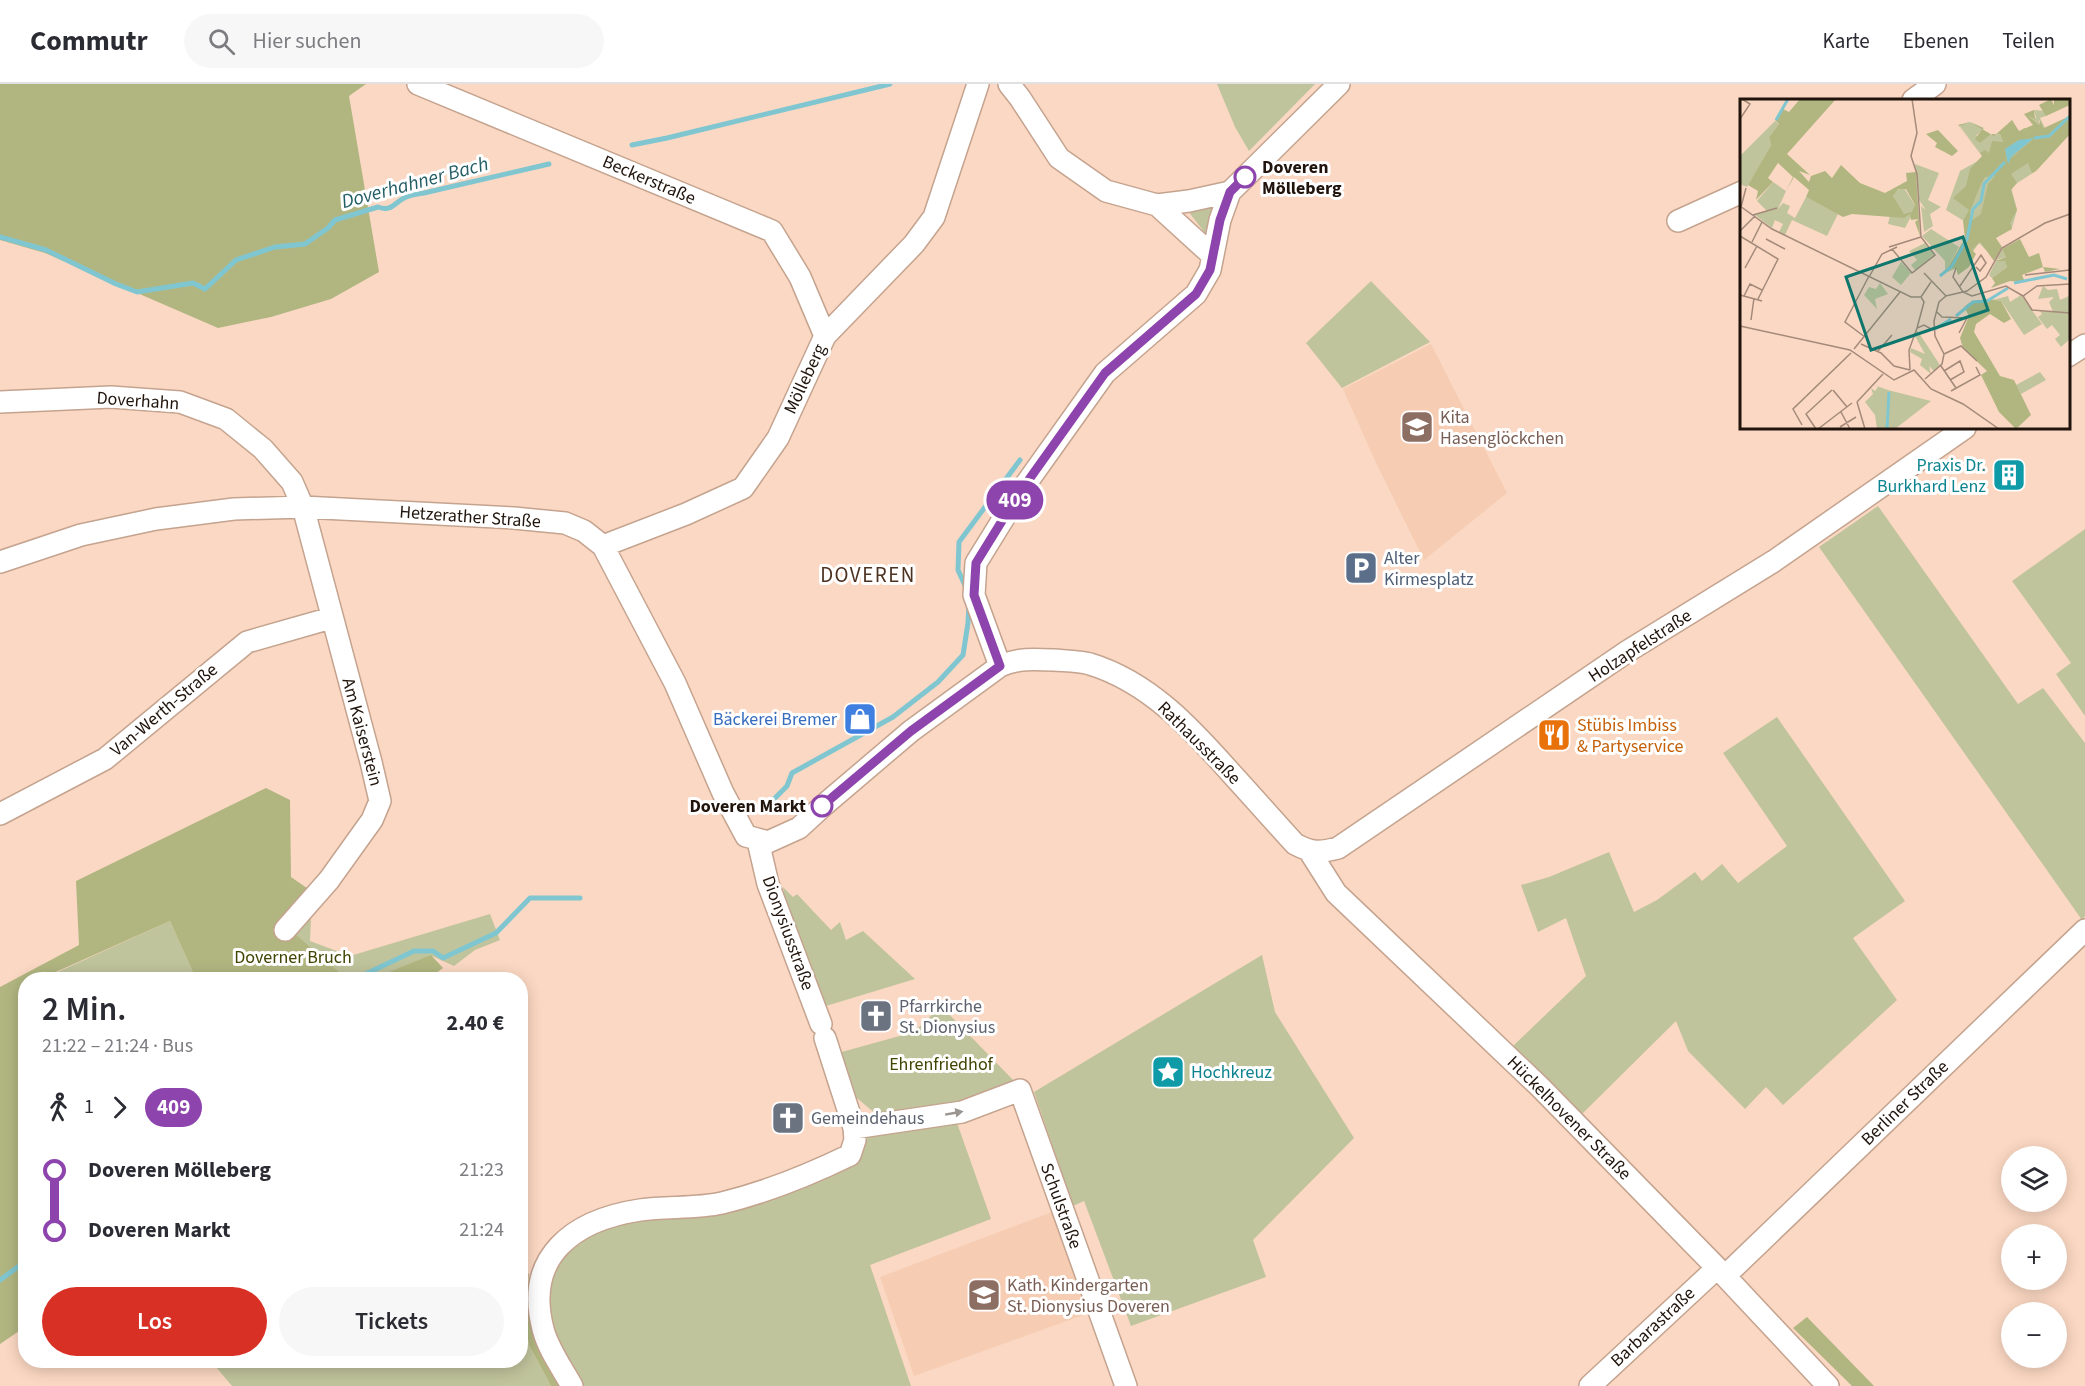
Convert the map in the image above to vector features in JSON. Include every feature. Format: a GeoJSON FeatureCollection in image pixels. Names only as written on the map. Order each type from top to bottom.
{"type":"FeatureCollection","features":[{"type":"Feature","properties":{"kind":"street","name":"Beckerstraße"},"geometry":{"type":"LineString","coordinates":[[418,84],[772,231],[800,277],[825,336]]}},
{"type":"Feature","properties":{"kind":"street","name":"Mölleberg"},"geometry":{"type":"LineString","coordinates":[[603,546],[686,514],[743,488],[778,438],[825,336],[914,244],[934,217],[978,84]]}},
{"type":"Feature","properties":{"kind":"street"},"geometry":{"type":"LineString","coordinates":[[1009,84],[1059,158],[1106,191],[1157,205],[1230,192]]}},
{"type":"Feature","properties":{"kind":"street"},"geometry":{"type":"LineString","coordinates":[[758,841],[768,842],[799,828],[911,731],[1000,666],[974,595],[976,563],[1018,495],[1105,373],[1196,294],[1210,270],[1220,220],[1230,192],[1339,84]]}},
{"type":"Feature","properties":{"kind":"street"},"geometry":{"type":"LineString","coordinates":[[1914,99],[1935,84]]}},
{"type":"Feature","properties":{"kind":"street"},"geometry":{"type":"LineString","coordinates":[[1678,221],[1740,193]]}},
{"type":"Feature","properties":{"kind":"street"},"geometry":{"type":"LineString","coordinates":[[1157,205],[1213,256]]}},
{"type":"Feature","properties":{"kind":"street"},"geometry":{"type":"LineString","coordinates":[[2070,355],[2085,345]]}},
{"type":"Feature","properties":{"kind":"street","name":"Doverhahn"},"geometry":{"type":"LineString","coordinates":[[0,402],[111,397],[180,402],[226,419],[263,449],[292,482],[303,507]]}},
{"type":"Feature","properties":{"kind":"street","name":"Holzapfelstraße"},"geometry":{"type":"LineString","coordinates":[[1310,852],[1338,848],[1628,651],[1774,561],[1964,429]]}},
{"type":"Feature","properties":{"kind":"street","name":"Hetzerather Straße"},"geometry":{"type":"LineString","coordinates":[[0,562],[81,536],[156,519],[234,509],[303,507],[486,516],[565,524],[584,531],[603,546],[675,683],[723,793],[746,836],[758,841]]}},
{"type":"Feature","properties":{"kind":"street","name":"Am Kaiserstein"},"geometry":{"type":"LineString","coordinates":[[285,930],[329,880],[372,820],[380,801],[303,507]]}},
{"type":"Feature","properties":{"kind":"street","name":"Van-Werth-Straße"},"geometry":{"type":"LineString","coordinates":[[0,814],[105,759],[247,642],[331,618]]}},
{"type":"Feature","properties":{"kind":"street","name":"Rathausstraße"},"geometry":{"type":"LineString","coordinates":[[1000,666],[1012,660],[1030,659],[1090,664],[1149,693],[1197,735],[1295,844],[1310,852]]}},
{"type":"Feature","properties":{"kind":"street","name":"Dionysiusstraße"},"geometry":{"type":"LineString","coordinates":[[572,1386],[544,1331],[539,1298],[542,1274],[547,1260],[570,1235],[602,1220],[638,1210],[720,1203],[809,1176],[850,1155],[855,1140],[854,1128],[823,1031],[768,884],[758,841]]}},
{"type":"Feature","properties":{"kind":"street","name":"Hückelhovener Straße"},"geometry":{"type":"LineString","coordinates":[[1310,852],[1336,893],[1540,1087],[1721,1272],[1828,1386]]}},
{"type":"Feature","properties":{"kind":"street","name":"Berliner Straße"},"geometry":{"type":"LineString","coordinates":[[1721,1272],[2085,930]]}},
{"type":"Feature","properties":{"kind":"street","name":"Schulstraße"},"geometry":{"type":"LineString","coordinates":[[854,1128],[962,1112],[1020,1090],[1126,1386]]}},
{"type":"Feature","properties":{"kind":"street","name":"Barbarastraße"},"geometry":{"type":"LineString","coordinates":[[1590,1386],[1721,1272]]}},
{"type":"Feature","properties":{"kind":"street","name":"Schulstraße"},"geometry":{"type":"LineString","coordinates":[[1112,1386],[1115,1356]]}},
{"type":"Feature","properties":{"kind":"shaded area","name":"Kita Hasenglöckchen"},"geometry":{"type":"Polygon","coordinates":[[[1431,344],[1507,493],[1424,560],[1377,465],[1343,389],[1431,344]]]}},
{"type":"Feature","properties":{"kind":"shaded area","name":"Kath. Kindergarten St. Dionysius Doveren"},"geometry":{"type":"Polygon","coordinates":[[[1052,1212],[1089,1313],[914,1376],[880,1277],[1052,1212]]]}},
{"type":"Feature","properties":{"kind":"green space"},"geometry":{"type":"Polygon","coordinates":[[[0,84],[366,84],[349,96],[379,272],[331,299],[271,317],[218,328],[45,253],[0,240],[0,84]]]}},
{"type":"Feature","properties":{"kind":"green space"},"geometry":{"type":"Polygon","coordinates":[[[1217,84],[1315,84],[1249,151],[1235,127],[1217,84]]]}},
{"type":"Feature","properties":{"kind":"green space"},"geometry":{"type":"Polygon","coordinates":[[[1217,202],[1208,237],[1188,211],[1217,202]]]}},
{"type":"Feature","properties":{"kind":"green space"},"geometry":{"type":"Polygon","coordinates":[[[1371,281],[1430,342],[1342,388],[1306,343],[1371,281]]]}},
{"type":"Feature","properties":{"kind":"green space"},"geometry":{"type":"Polygon","coordinates":[[[1878,506],[2018,704],[2043,688],[2085,743],[2085,916],[2082,920],[1819,547],[1878,506]]]}},
{"type":"Feature","properties":{"kind":"green space"},"geometry":{"type":"Polygon","coordinates":[[[2085,529],[2085,716],[2056,674],[2071,663],[2012,581],[2085,529]]]}},
{"type":"Feature","properties":{"kind":"green space"},"geometry":{"type":"Polygon","coordinates":[[[1777,717],[1905,901],[1853,938],[1897,1000],[1783,1105],[1766,1087],[1745,1109],[1688,1051],[1676,1021],[1582,1114],[1513,1046],[1586,976],[1566,918],[1538,932],[1521,885],[1549,877],[1609,852],[1634,912],[1657,900],[1695,872],[1702,881],[1722,864],[1738,883],[1787,846],[1723,753],[1777,717]]]}},
{"type":"Feature","properties":{"kind":"green space"},"geometry":{"type":"Polygon","coordinates":[[[266,788],[290,800],[291,877],[314,893],[287,927],[339,972],[193,972],[170,921],[56,972],[28,972],[79,945],[76,881],[266,788]]]}},
{"type":"Feature","properties":{"kind":"green space"},"geometry":{"type":"Polygon","coordinates":[[[783,887],[793,897],[797,894],[831,930],[840,922],[846,940],[863,931],[915,979],[826,1006],[807,960],[785,899],[783,887]]]}},
{"type":"Feature","properties":{"kind":"green space","name":"Doverner Bruch"},"geometry":{"type":"Polygon","coordinates":[[[490,914],[500,940],[475,950],[454,966],[432,956],[394,972],[220,972],[311,918],[310,941],[350,956],[490,914]]]}},
{"type":"Feature","properties":{"kind":"green space"},"geometry":{"type":"Polygon","coordinates":[[[170,921],[193,972],[58,972],[170,921]]]}},
{"type":"Feature","properties":{"kind":"green space"},"geometry":{"type":"Polygon","coordinates":[[[431,955],[443,968],[438,972],[389,972],[431,955]]]}},
{"type":"Feature","properties":{"kind":"green space"},"geometry":{"type":"Polygon","coordinates":[[[1262,955],[1275,1012],[1354,1138],[1253,1240],[1266,1277],[1131,1326],[1084,1201],[1073,1206],[1034,1092],[1262,955]]]}},
{"type":"Feature","properties":{"kind":"green space"},"geometry":{"type":"Polygon","coordinates":[[[18,977],[18,1332],[0,1344],[0,987],[18,977]]]}},
{"type":"Feature","properties":{"kind":"green space","name":"Ehrenfriedhof"},"geometry":{"type":"Polygon","coordinates":[[[941,1006],[1018,1085],[948,1104],[876,1114],[852,1094],[838,1053],[914,1032],[941,1006]]]}},
{"type":"Feature","properties":{"kind":"green space"},"geometry":{"type":"Polygon","coordinates":[[[956,1120],[991,1219],[870,1265],[911,1386],[582,1386],[549,1324],[546,1290],[559,1259],[584,1237],[632,1220],[716,1212],[810,1185],[842,1169],[867,1132],[956,1120]]]}},
{"type":"Feature","properties":{"kind":"green space"},"geometry":{"type":"Polygon","coordinates":[[[528,1302],[531,1321],[562,1386],[551,1386],[529,1345],[528,1302]]]}},
{"type":"Feature","properties":{"kind":"green space"},"geometry":{"type":"Polygon","coordinates":[[[1807,1317],[1874,1386],[1852,1386],[1793,1328],[1807,1317]]]}},
{"type":"Feature","properties":{"kind":"green space"},"geometry":{"type":"Polygon","coordinates":[[[528,1339],[529,1345],[551,1386],[232,1386],[217,1368],[528,1368],[528,1339]]]}},
{"type":"Feature","properties":{"kind":"waterway","name":"Doverhahner Bach"},"geometry":{"type":"LineString","coordinates":[[632,145],[890,84]]}},
{"type":"Feature","properties":{"kind":"waterway","name":"Doverhahner Bach"},"geometry":{"type":"LineString","coordinates":[[0,237],[46,250],[137,292],[193,283],[205,289],[236,260],[275,247],[305,244],[328,228],[335,220],[378,207],[390,208],[411,195],[549,164]]}},
{"type":"Feature","properties":{"kind":"waterway"},"geometry":{"type":"LineString","coordinates":[[967,590],[958,570],[959,542],[1020,460]]}},
{"type":"Feature","properties":{"kind":"waterway"},"geometry":{"type":"LineString","coordinates":[[774,799],[787,786],[792,773],[893,717],[938,682],[963,655],[969,605]]}},
{"type":"Feature","properties":{"kind":"waterway"},"geometry":{"type":"LineString","coordinates":[[370,972],[414,951],[433,951],[443,958],[496,933],[530,898],[580,898]]}},
{"type":"Feature","properties":{"kind":"waterway"},"geometry":{"type":"LineString","coordinates":[[0,1280],[18,1267]]}},
{"type":"Feature","properties":{"kind":"bus line","name":"409"},"geometry":{"type":"LineString","coordinates":[[822,806],[911,731],[1000,666],[974,595],[976,563],[1018,495],[1105,373],[1196,294],[1210,270],[1220,220],[1230,192],[1245,177]]}},
{"type":"Feature","properties":{"kind":"place","name":"Doveren Mölleberg"},"geometry":{"type":"Point","coordinates":[1245,177]}},
{"type":"Feature","properties":{"kind":"place","name":"Kita Hasenglöckchen"},"geometry":{"type":"Point","coordinates":[1417,427]}},
{"type":"Feature","properties":{"kind":"place","name":"Praxis Dr. Burkhard Lenz"},"geometry":{"type":"Point","coordinates":[2009,475]}},
{"type":"Feature","properties":{"kind":"place","name":"Alter Kirmesplatz"},"geometry":{"type":"Point","coordinates":[1361,568]}},
{"type":"Feature","properties":{"kind":"place","name":"Bäckerei Bremer"},"geometry":{"type":"Point","coordinates":[860,719]}},
{"type":"Feature","properties":{"kind":"place","name":"Stübis Imbiss & Partyservice"},"geometry":{"type":"Point","coordinates":[1554,735]}},
{"type":"Feature","properties":{"kind":"place","name":"Doveren Markt"},"geometry":{"type":"Point","coordinates":[822,806]}},
{"type":"Feature","properties":{"kind":"place","name":"Pfarrkirche St. Dionysius"},"geometry":{"type":"Point","coordinates":[876,1016]}},
{"type":"Feature","properties":{"kind":"place","name":"Hochkreuz"},"geometry":{"type":"Point","coordinates":[1168,1072]}},
{"type":"Feature","properties":{"kind":"place","name":"Gemeindehaus"},"geometry":{"type":"Point","coordinates":[788,1118]}},
{"type":"Feature","properties":{"kind":"place","name":"Kath. Kindergarten St. Dionysius Doveren"},"geometry":{"type":"Point","coordinates":[984,1295]}},
{"type":"Feature","properties":{"kind":"district","name":"DOVEREN"},"geometry":{"type":"Point","coordinates":[868,575]}}]}
